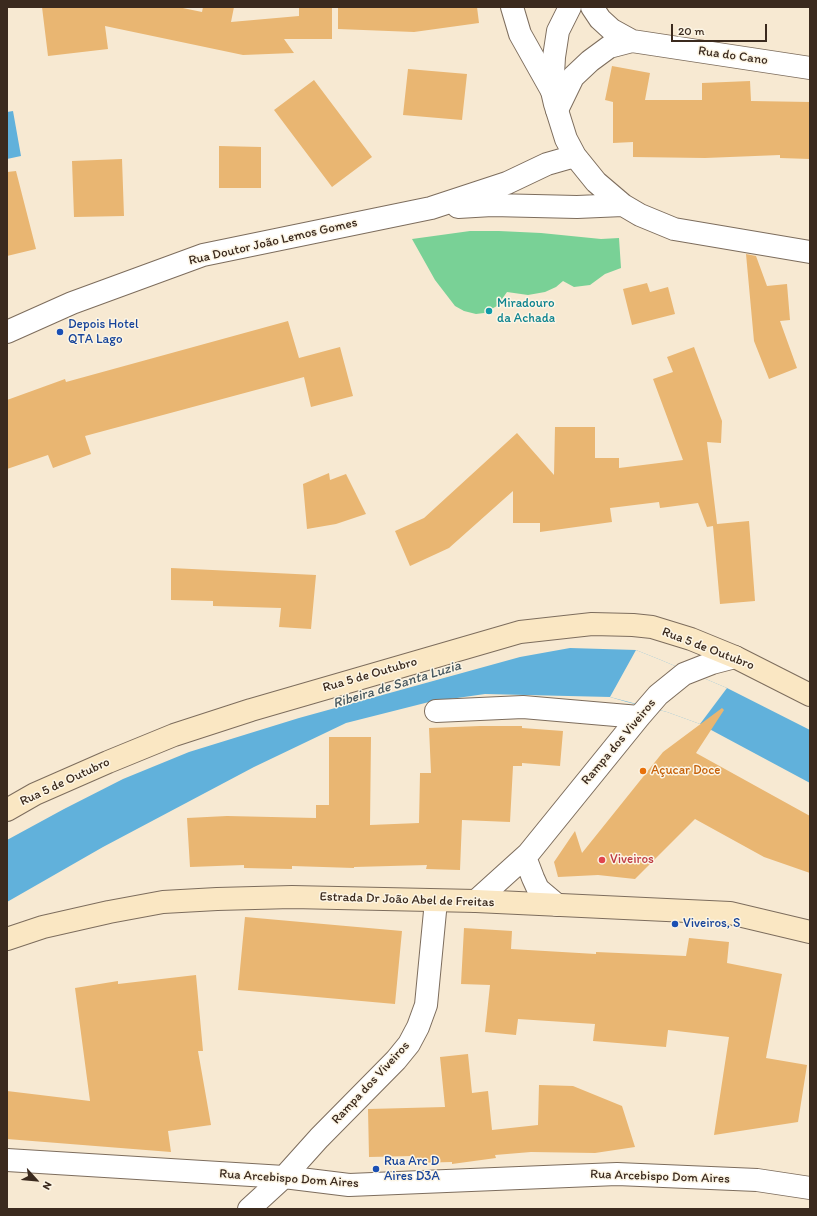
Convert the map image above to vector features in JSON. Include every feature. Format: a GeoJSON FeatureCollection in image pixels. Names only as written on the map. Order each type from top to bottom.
{"type":"FeatureCollection","features":[{"type":"Feature","properties":{"kind":"main road","name":"Rua 5 de Outubro"},"geometry":{"type":"LineString","coordinates":[[7,810],[42,791],[174,735],[251,710],[520,632],[592,624],[652,627],[691,639],[735,657],[810,695]]}},
{"type":"Feature","properties":{"kind":"main road","name":"Estrada Dr João Abel de Freitas"},"geometry":{"type":"LineString","coordinates":[[7,939],[43,927],[109,912],[163,902],[292,897],[476,901],[730,913],[810,932]]}},
{"type":"Feature","properties":{"kind":"street"},"geometry":{"type":"LineString","coordinates":[[512,7],[520,34],[555,100],[566,139],[575,156],[596,182],[623,205],[640,215],[674,229],[810,252]]}},
{"type":"Feature","properties":{"kind":"street"},"geometry":{"type":"LineString","coordinates":[[555,100],[554,57],[558,31],[570,7]]}},
{"type":"Feature","properties":{"kind":"street","name":"Rua do Cano"},"geometry":{"type":"LineString","coordinates":[[592,7],[600,19],[612,30],[632,41],[810,68]]}},
{"type":"Feature","properties":{"kind":"street","name":"Rua do Cano"},"geometry":{"type":"LineString","coordinates":[[555,100],[573,77],[590,61],[609,47],[632,41]]}},
{"type":"Feature","properties":{"kind":"street","name":"Rua Doutor João Lemos Gomes"},"geometry":{"type":"LineString","coordinates":[[7,332],[72,303],[202,255],[431,208],[507,183],[546,164],[575,156]]}},
{"type":"Feature","properties":{"kind":"street","name":"Rua Doutor João Lemos Gomes"},"geometry":{"type":"LineString","coordinates":[[431,208],[492,205],[577,207],[623,205]]}},
{"type":"Feature","properties":{"kind":"street","name":"Rampa dos Viveiros"},"geometry":{"type":"LineString","coordinates":[[476,901],[525,857],[658,695],[684,674],[712,662],[735,657]]}},
{"type":"Feature","properties":{"kind":"street"},"geometry":{"type":"LineString","coordinates":[[436,711],[523,707],[639,717]]}},
{"type":"Feature","properties":{"kind":"street"},"geometry":{"type":"LineString","coordinates":[[525,857],[538,889],[557,905]]}},
{"type":"Feature","properties":{"kind":"street","name":"Rampa dos Viveiros"},"geometry":{"type":"LineString","coordinates":[[249,1209],[284,1177],[319,1138],[396,1060],[409,1044],[418,1027],[426,1005],[436,901]]}},
{"type":"Feature","properties":{"kind":"street","name":"Rua Arcebispo Dom Aires"},"geometry":{"type":"LineString","coordinates":[[7,1160],[284,1177],[349,1185],[617,1174],[757,1180],[810,1188]]}},
{"type":"Feature","properties":{"kind":"green space"},"geometry":{"type":"Polygon","coordinates":[[[470,231],[541,233],[601,239],[619,238],[621,268],[605,274],[590,285],[574,287],[563,281],[556,287],[545,292],[528,295],[507,292],[497,306],[484,313],[476,314],[464,311],[455,306],[435,280],[412,239],[470,231]]]}},
{"type":"Feature","properties":{"kind":"water"},"geometry":{"type":"Polygon","coordinates":[[[13,111],[21,156],[7,159],[7,112],[13,111]]]}},
{"type":"Feature","properties":{"kind":"water"},"geometry":{"type":"Polygon","coordinates":[[[570,648],[636,650],[727,688],[810,730],[810,783],[700,724],[667,712],[610,697],[485,694],[429,702],[346,723],[254,767],[103,847],[7,902],[7,840],[123,779],[189,752],[299,718],[520,657],[570,648]]]}},
{"type":"Feature","properties":{"kind":"pier"},"geometry":{"type":"Polygon","coordinates":[[[636,650],[727,688],[700,724],[667,712],[610,697],[636,650]]]}},
{"type":"Feature","properties":{"kind":"building"},"geometry":{"type":"Polygon","coordinates":[[[42,7],[178,7],[202,12],[203,7],[234,7],[231,22],[299,16],[299,7],[332,7],[332,39],[284,39],[294,53],[243,55],[105,26],[108,49],[48,56],[42,7]]]}},
{"type":"Feature","properties":{"kind":"building"},"geometry":{"type":"Polygon","coordinates":[[[338,7],[477,7],[479,23],[414,32],[338,29],[338,7]]]}},
{"type":"Feature","properties":{"kind":"building"},"geometry":{"type":"Polygon","coordinates":[[[612,66],[650,73],[645,100],[702,100],[702,83],[750,81],[751,101],[810,102],[810,159],[780,158],[780,155],[705,158],[633,157],[633,142],[613,143],[613,102],[605,100],[612,66]]]}},
{"type":"Feature","properties":{"kind":"building"},"geometry":{"type":"Polygon","coordinates":[[[408,69],[467,74],[462,120],[403,115],[408,69]]]}},
{"type":"Feature","properties":{"kind":"building"},"geometry":{"type":"Polygon","coordinates":[[[314,80],[372,157],[332,187],[274,110],[314,80]]]}},
{"type":"Feature","properties":{"kind":"building"},"geometry":{"type":"Polygon","coordinates":[[[219,146],[261,147],[261,188],[219,188],[219,146]]]}},
{"type":"Feature","properties":{"kind":"building"},"geometry":{"type":"Polygon","coordinates":[[[122,159],[124,216],[74,217],[72,161],[122,159]]]}},
{"type":"Feature","properties":{"kind":"building"},"geometry":{"type":"Polygon","coordinates":[[[16,171],[36,249],[7,256],[7,172],[16,171]]]}},
{"type":"Feature","properties":{"kind":"building"},"geometry":{"type":"Polygon","coordinates":[[[746,254],[756,256],[767,286],[787,284],[790,320],[780,321],[797,368],[769,379],[754,341],[746,254]]]}},
{"type":"Feature","properties":{"kind":"building"},"geometry":{"type":"Polygon","coordinates":[[[647,283],[650,292],[668,287],[675,314],[632,325],[623,289],[647,283]]]}},
{"type":"Feature","properties":{"kind":"building"},"geometry":{"type":"Polygon","coordinates":[[[288,321],[299,358],[340,347],[353,396],[311,407],[304,377],[85,436],[91,454],[53,468],[48,455],[7,469],[7,400],[65,379],[66,382],[288,321]]]}},
{"type":"Feature","properties":{"kind":"building"},"geometry":{"type":"Polygon","coordinates":[[[694,347],[722,421],[721,443],[707,442],[717,524],[749,521],[755,601],[720,604],[713,526],[707,527],[698,503],[660,508],[659,502],[610,508],[612,522],[540,532],[540,523],[513,523],[513,491],[449,548],[410,566],[395,531],[424,518],[517,433],[554,475],[555,427],[595,427],[595,458],[619,458],[619,468],[683,460],[653,379],[673,372],[667,357],[694,347]]]}},
{"type":"Feature","properties":{"kind":"building"},"geometry":{"type":"Polygon","coordinates":[[[329,473],[330,480],[346,474],[366,514],[336,524],[307,529],[303,484],[329,473]]]}},
{"type":"Feature","properties":{"kind":"building"},"geometry":{"type":"Polygon","coordinates":[[[171,568],[316,575],[311,629],[279,627],[281,608],[213,606],[213,601],[171,600],[171,568]]]}},
{"type":"Feature","properties":{"kind":"building"},"geometry":{"type":"Polygon","coordinates":[[[722,708],[724,710],[696,753],[810,816],[810,873],[764,857],[695,819],[635,879],[598,875],[558,877],[554,862],[575,831],[582,853],[663,752],[722,708]]]}},
{"type":"Feature","properties":{"kind":"building"},"geometry":{"type":"Polygon","coordinates":[[[522,726],[522,728],[563,731],[560,766],[522,763],[522,766],[513,766],[510,822],[462,820],[460,870],[426,869],[427,865],[354,868],[292,866],[292,869],[244,868],[244,865],[190,867],[187,818],[227,816],[316,818],[316,805],[329,805],[329,737],[371,737],[370,825],[419,823],[420,773],[431,773],[429,728],[522,726]]]}},
{"type":"Feature","properties":{"kind":"building"},"geometry":{"type":"Polygon","coordinates":[[[245,917],[402,931],[395,1004],[238,990],[245,917]]]}},
{"type":"Feature","properties":{"kind":"building"},"geometry":{"type":"Polygon","coordinates":[[[464,928],[512,931],[511,949],[596,954],[596,952],[686,956],[689,938],[729,942],[727,963],[782,974],[766,1058],[807,1065],[798,1122],[714,1135],[729,1037],[668,1030],[666,1047],[593,1041],[595,1024],[518,1019],[516,1035],[485,1032],[490,985],[461,984],[464,928]]]}},
{"type":"Feature","properties":{"kind":"building"},"geometry":{"type":"Polygon","coordinates":[[[196,975],[203,1051],[198,1051],[211,1125],[168,1131],[171,1152],[7,1139],[7,1091],[90,1101],[75,988],[118,981],[118,984],[196,975]]]}},
{"type":"Feature","properties":{"kind":"building"},"geometry":{"type":"Polygon","coordinates":[[[468,1054],[472,1093],[488,1091],[492,1130],[538,1125],[539,1085],[573,1086],[622,1106],[635,1147],[595,1153],[531,1152],[495,1155],[496,1158],[452,1164],[452,1162],[413,1163],[413,1156],[369,1157],[368,1109],[445,1107],[440,1057],[468,1054]]]}},
{"type":"Feature","properties":{"kind":"place","name":"Miradouro da Achada"},"geometry":{"type":"Point","coordinates":[489,311]}},
{"type":"Feature","properties":{"kind":"place","name":"Depois Hotel QTA Lago"},"geometry":{"type":"Point","coordinates":[60,332]}},
{"type":"Feature","properties":{"kind":"place","name":"Açucar Doce"},"geometry":{"type":"Point","coordinates":[643,771]}},
{"type":"Feature","properties":{"kind":"place","name":"Viveiros"},"geometry":{"type":"Point","coordinates":[602,860]}},
{"type":"Feature","properties":{"kind":"place","name":"Viveiros, S"},"geometry":{"type":"Point","coordinates":[675,924]}},
{"type":"Feature","properties":{"kind":"place","name":"Rua Arc D Aires D3A"},"geometry":{"type":"Point","coordinates":[376,1169]}},
{"type":"Feature","properties":{"kind":"water label","name":"Ribeira de Santa Luzia"},"geometry":{"type":"Point","coordinates":[397,685]}}]}
